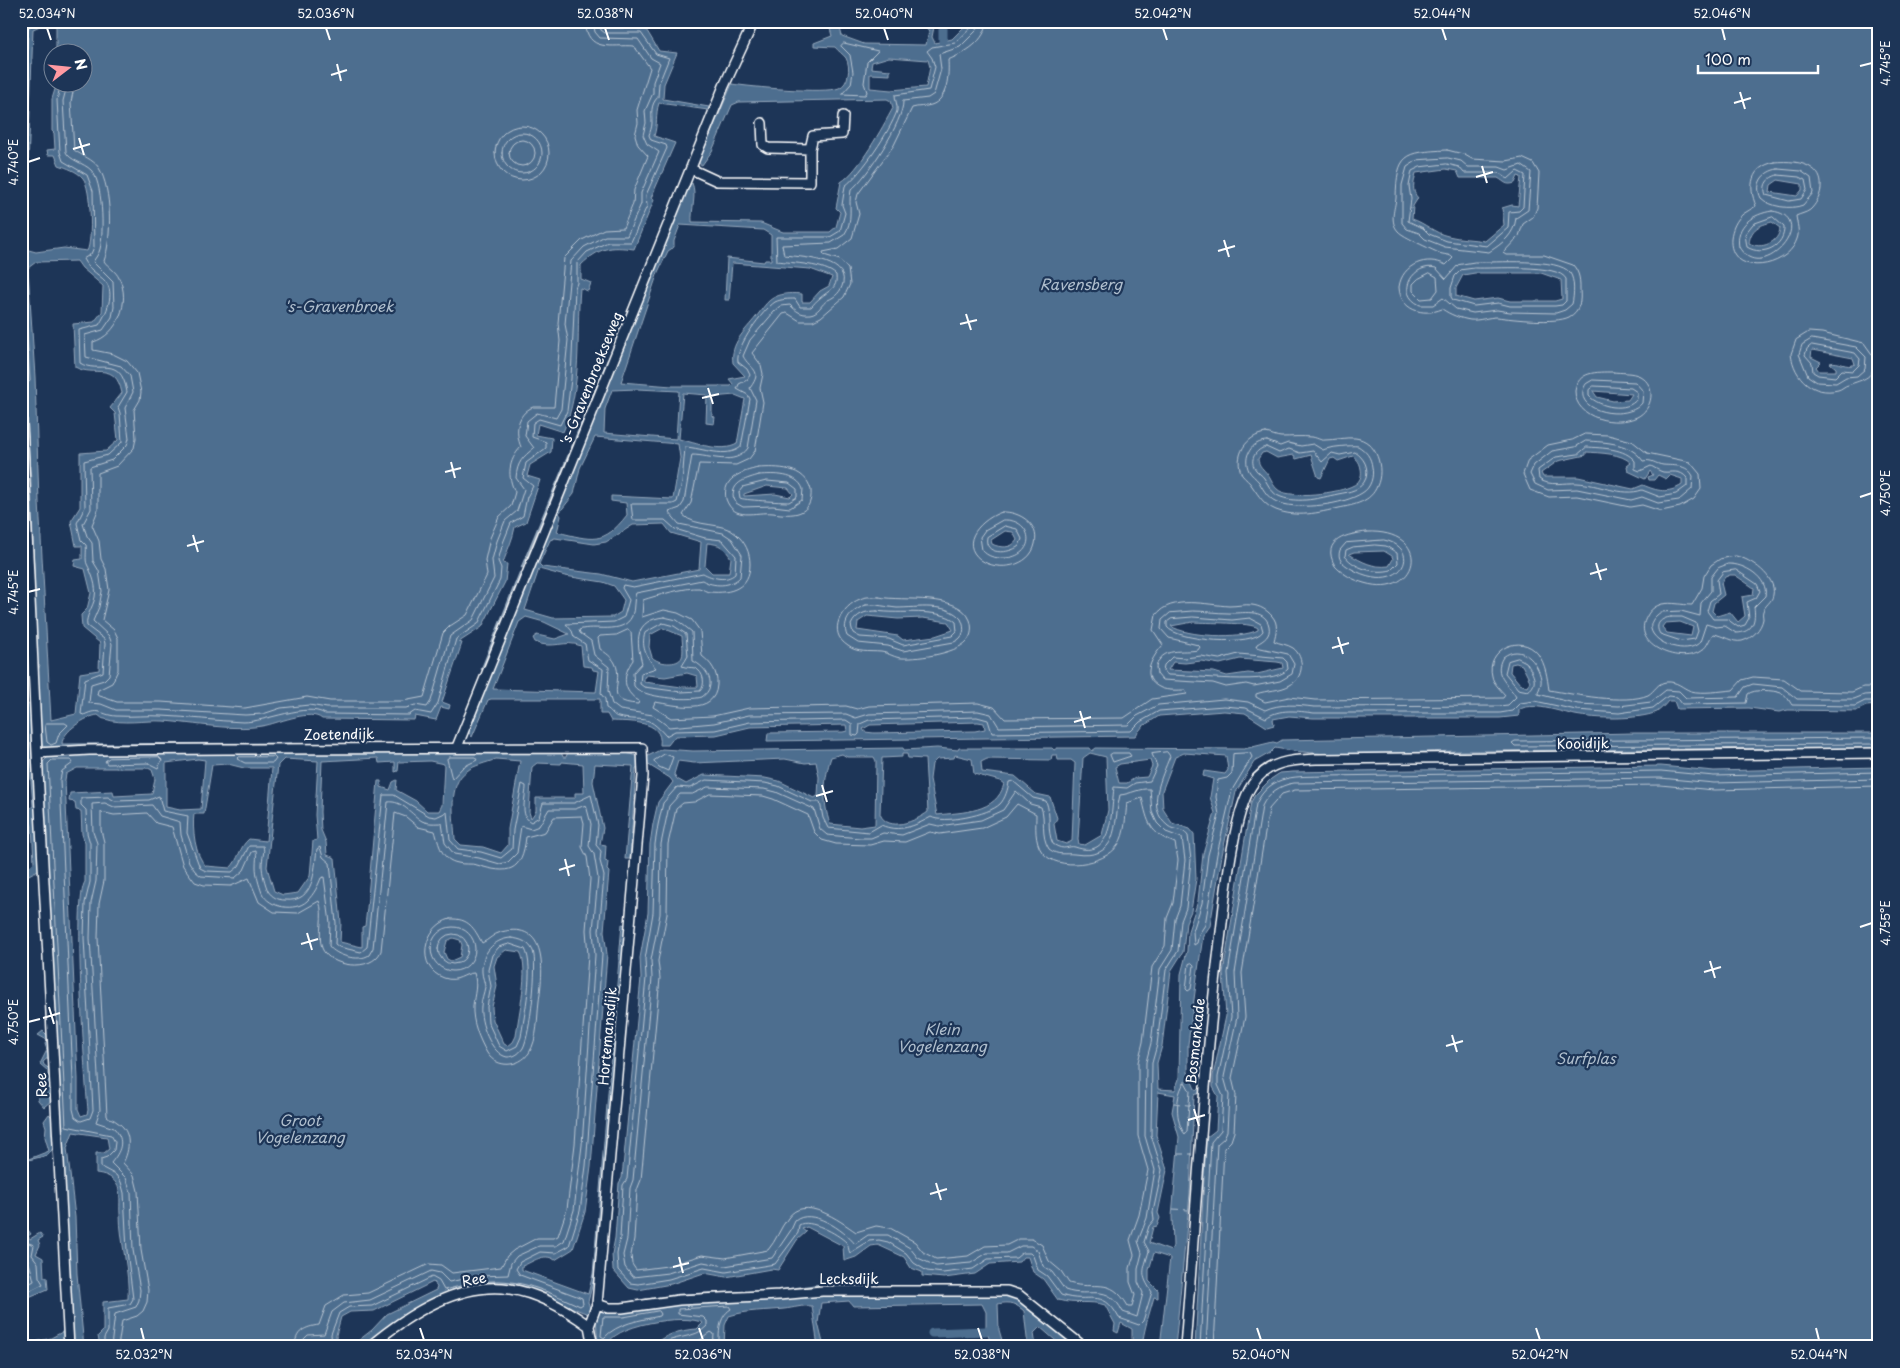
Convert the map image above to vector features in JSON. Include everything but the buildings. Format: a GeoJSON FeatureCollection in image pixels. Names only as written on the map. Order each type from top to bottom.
{"type":"FeatureCollection","features":[{"type":"Feature","properties":{"kind":"street","name":"'s-Gravenbroekseweg"},"geometry":{"type":"LineString","coordinates":[[457,747],[724,86],[754,21]]}},
{"type":"Feature","properties":{"kind":"street"},"geometry":{"type":"LineString","coordinates":[[691,170],[717,181],[810,182],[810,149],[813,136],[842,134],[843,116]]}},
{"type":"Feature","properties":{"kind":"street"},"geometry":{"type":"LineString","coordinates":[[762,124],[763,145],[768,148],[810,149]]}},
{"type":"Feature","properties":{"kind":"street","name":"Ree"},"geometry":{"type":"LineString","coordinates":[[21,402],[37,753],[69,1347]]}},
{"type":"Feature","properties":{"kind":"street","name":"Zoetendijk"},"geometry":{"type":"LineString","coordinates":[[37,753],[96,750],[457,747],[642,748]]}},
{"type":"Feature","properties":{"kind":"street","name":"Hortemansdijk"},"geometry":{"type":"LineString","coordinates":[[593,1347],[593,1315],[644,761],[642,748]]}},
{"type":"Feature","properties":{"kind":"street","name":"Kooidijk"},"geometry":{"type":"LineString","coordinates":[[1287,760],[1879,753]]}},
{"type":"Feature","properties":{"kind":"street","name":"Bosmankade"},"geometry":{"type":"LineString","coordinates":[[1185,1347],[1205,1068],[1228,879],[1243,804],[1251,786],[1270,767],[1287,760]]}},
{"type":"Feature","properties":{"kind":"street","name":"Ree"},"geometry":{"type":"LineString","coordinates":[[369,1347],[395,1325],[424,1307],[463,1294],[486,1289],[510,1289],[526,1293],[568,1312],[593,1315]]}},
{"type":"Feature","properties":{"kind":"street","name":"Lecksdijk"},"geometry":{"type":"LineString","coordinates":[[593,1315],[609,1308],[678,1300],[822,1291],[1006,1291],[1019,1295],[1084,1347]]}},
{"type":"Feature","properties":{"kind":"water"},"geometry":{"type":"Polygon","coordinates":[[[22,21],[603,21],[606,28],[642,28],[647,31],[659,51],[677,53],[664,84],[663,99],[709,107],[708,110],[659,103],[654,136],[675,143],[651,198],[654,200],[634,249],[606,249],[594,254],[581,265],[581,279],[591,283],[588,291],[580,288],[578,361],[574,397],[569,415],[563,432],[538,424],[536,435],[552,438],[551,452],[530,465],[527,476],[540,480],[526,522],[515,527],[503,563],[507,564],[505,582],[482,627],[459,642],[462,643],[442,702],[450,705],[449,709],[441,707],[436,720],[415,716],[414,720],[322,719],[311,715],[295,717],[267,725],[242,728],[163,721],[119,722],[103,719],[98,715],[88,718],[70,729],[62,744],[292,743],[54,749],[99,754],[416,751],[497,754],[561,752],[563,757],[566,757],[568,752],[617,751],[647,758],[662,749],[693,751],[903,748],[904,750],[937,748],[958,750],[959,748],[1052,748],[1054,750],[1057,748],[1090,748],[1092,751],[1096,748],[1244,749],[1273,742],[1277,743],[1282,740],[1635,733],[1879,733],[1879,749],[1777,748],[1323,754],[1275,748],[1254,762],[1236,792],[1222,855],[1210,926],[1203,936],[1197,977],[1188,1044],[1188,1072],[1195,1089],[1200,1090],[1200,1093],[1194,1095],[1190,1193],[1175,1347],[1160,1347],[1170,1258],[1154,1253],[1149,1270],[1149,1281],[1158,1290],[1158,1298],[1154,1297],[1145,1328],[1142,1347],[1132,1347],[1132,1329],[1121,1323],[1118,1333],[1114,1331],[1115,1324],[1105,1305],[1058,1300],[1043,1279],[1033,1272],[1028,1257],[1023,1257],[1019,1262],[990,1264],[975,1274],[944,1278],[922,1276],[922,1272],[911,1268],[904,1257],[878,1245],[871,1246],[856,1257],[844,1261],[843,1246],[807,1227],[802,1229],[806,1232],[797,1240],[778,1270],[771,1269],[726,1277],[704,1273],[671,1284],[638,1290],[629,1288],[613,1270],[612,1254],[619,1183],[622,1178],[641,978],[640,958],[648,913],[650,844],[658,802],[673,782],[670,778],[647,764],[636,768],[630,859],[625,859],[633,766],[595,764],[593,782],[603,828],[600,844],[606,845],[605,861],[608,862],[607,870],[609,872],[604,931],[607,954],[591,1167],[585,1212],[573,1249],[555,1260],[547,1257],[538,1258],[522,1266],[522,1270],[588,1294],[593,1274],[622,924],[626,925],[594,1278],[588,1302],[591,1311],[622,1312],[694,1302],[829,1294],[832,1296],[839,1294],[935,1295],[941,1297],[943,1295],[1000,1294],[1017,1299],[1079,1347],[1063,1347],[1040,1327],[1034,1333],[1036,1347],[1028,1347],[1024,1311],[1009,1303],[998,1304],[999,1330],[1004,1347],[993,1347],[986,1331],[986,1312],[982,1304],[853,1306],[849,1301],[821,1303],[818,1323],[824,1347],[818,1347],[812,1306],[801,1306],[729,1316],[725,1325],[724,1347],[650,1347],[666,1336],[697,1329],[703,1323],[681,1319],[666,1320],[634,1327],[611,1339],[607,1347],[598,1347],[596,1317],[537,1294],[462,1290],[433,1299],[414,1309],[363,1347],[350,1347],[372,1330],[387,1314],[436,1290],[437,1287],[433,1282],[374,1311],[350,1312],[341,1317],[336,1335],[337,1347],[314,1344],[313,1347],[100,1347],[98,1336],[103,1331],[103,1302],[128,1299],[128,1278],[120,1225],[120,1194],[116,1183],[112,1179],[96,1173],[96,1153],[104,1153],[109,1149],[107,1137],[73,1132],[67,1148],[75,1217],[77,1274],[84,1347],[72,1347],[42,763],[49,756],[49,750],[42,745],[40,735],[38,671],[40,665],[37,663],[31,480],[21,339],[22,21]],[[40,26],[33,29],[25,249],[36,252],[64,248],[87,251],[89,245],[89,203],[86,184],[81,176],[59,165],[55,155],[48,155],[47,150],[55,149],[54,133],[52,131],[52,99],[54,92],[92,92],[92,42],[56,42],[56,26],[40,26]],[[77,261],[36,262],[28,268],[51,720],[76,714],[80,673],[99,670],[100,643],[82,628],[81,615],[87,609],[91,593],[85,569],[74,566],[75,560],[82,559],[82,546],[76,546],[71,521],[80,507],[80,453],[106,451],[118,440],[115,413],[110,408],[122,393],[119,383],[109,373],[82,370],[75,367],[73,324],[94,322],[102,312],[103,286],[82,268],[77,261]],[[1090,753],[1083,758],[1079,844],[1085,845],[1102,835],[1108,810],[1106,757],[1090,753]],[[1184,753],[1175,757],[1162,791],[1163,809],[1172,823],[1190,829],[1194,834],[1196,879],[1191,911],[1186,922],[1183,952],[1171,971],[1162,1046],[1157,1063],[1158,1089],[1175,1090],[1179,1079],[1181,974],[1187,951],[1188,931],[1198,901],[1203,854],[1215,813],[1210,797],[1213,779],[1203,776],[1204,771],[1225,774],[1228,770],[1226,756],[1184,753]],[[842,754],[831,757],[825,790],[827,815],[830,824],[860,827],[875,825],[876,761],[874,757],[847,757],[842,754]],[[902,754],[902,757],[882,758],[880,814],[889,823],[902,824],[917,819],[928,812],[925,759],[908,758],[907,754],[902,754]],[[955,755],[954,758],[937,759],[932,764],[930,779],[937,815],[967,812],[986,806],[1000,794],[1004,784],[1000,781],[974,774],[972,759],[955,755]],[[1052,755],[1051,760],[987,759],[981,762],[982,772],[1015,776],[1036,794],[1050,797],[1057,818],[1054,824],[1057,841],[1066,844],[1072,841],[1075,763],[1071,760],[1058,760],[1057,755],[1052,755]],[[378,758],[322,761],[321,830],[326,842],[327,855],[335,858],[341,923],[340,942],[362,947],[362,927],[365,926],[367,908],[378,781],[381,781],[381,787],[390,790],[393,782],[397,780],[396,790],[416,801],[427,811],[439,811],[442,805],[444,764],[430,761],[399,762],[398,771],[395,772],[395,762],[379,763],[378,758]],[[198,759],[166,763],[166,807],[180,810],[201,809],[205,760],[198,759]],[[284,759],[278,765],[267,867],[274,891],[283,895],[298,893],[310,876],[313,841],[317,840],[315,815],[318,761],[284,759]],[[496,759],[473,767],[461,777],[454,793],[453,812],[455,839],[461,845],[483,847],[501,853],[508,845],[508,829],[520,761],[496,759]],[[785,759],[694,763],[678,761],[674,774],[677,779],[686,784],[704,775],[765,778],[779,781],[814,798],[818,796],[819,777],[816,762],[805,763],[785,759]],[[1150,760],[1120,764],[1115,767],[1119,783],[1127,783],[1135,778],[1147,777],[1152,766],[1150,760]],[[562,762],[561,764],[537,763],[532,767],[529,812],[531,818],[536,811],[536,798],[575,798],[575,793],[584,793],[583,764],[562,762]],[[228,764],[212,765],[204,814],[194,814],[195,842],[202,862],[206,866],[230,868],[249,839],[266,841],[272,768],[244,768],[228,764]],[[77,768],[66,774],[78,1109],[81,1116],[87,1114],[88,1110],[80,953],[80,920],[85,882],[85,843],[82,834],[81,811],[76,810],[75,802],[69,801],[70,793],[113,791],[114,796],[152,794],[155,779],[152,770],[148,768],[77,768]],[[453,938],[447,941],[444,952],[447,959],[451,961],[460,957],[462,945],[460,940],[453,938]],[[506,950],[497,957],[494,966],[497,986],[492,1007],[493,1020],[504,1044],[508,1046],[516,1036],[524,980],[523,959],[520,952],[506,950]],[[1158,1092],[1156,1135],[1167,1170],[1158,1213],[1160,1218],[1157,1226],[1153,1227],[1149,1243],[1171,1251],[1173,1246],[1172,1216],[1179,1137],[1172,1112],[1175,1095],[1158,1092]]]}},
{"type":"Feature","properties":{"kind":"water","name":"Ravensberg"},"geometry":{"type":"Polygon","coordinates":[[[828,21],[838,21],[842,36],[864,44],[926,45],[929,31],[921,21],[935,22],[932,37],[935,43],[952,39],[970,21],[1879,21],[1879,705],[1866,706],[1856,711],[1788,710],[1779,712],[1749,708],[1677,709],[1674,701],[1668,701],[1657,712],[1628,718],[1583,716],[1546,708],[1530,707],[1519,710],[1519,716],[1500,718],[1313,718],[1289,716],[1273,719],[1274,725],[1267,727],[1245,713],[1224,711],[1159,716],[1143,726],[1135,736],[767,741],[768,733],[843,732],[847,731],[846,725],[750,727],[716,735],[675,736],[668,745],[660,745],[660,737],[656,730],[650,726],[635,722],[611,721],[607,714],[600,714],[600,699],[491,699],[488,700],[472,737],[467,730],[488,676],[491,675],[491,670],[579,450],[585,445],[583,443],[688,187],[692,183],[694,192],[692,222],[761,223],[783,232],[830,232],[836,227],[840,212],[836,208],[841,182],[855,169],[893,108],[891,101],[887,99],[739,102],[732,105],[712,151],[702,165],[698,163],[732,84],[804,90],[831,90],[842,86],[848,75],[848,62],[846,58],[835,47],[814,46],[814,43],[832,36],[828,21]],[[889,57],[872,62],[871,68],[890,70],[890,75],[870,74],[870,88],[891,90],[926,87],[930,67],[928,60],[889,57]],[[1446,169],[1416,173],[1414,192],[1418,198],[1413,206],[1412,219],[1443,235],[1485,241],[1504,225],[1502,208],[1512,205],[1518,206],[1521,177],[1518,176],[1515,183],[1510,184],[1498,178],[1460,178],[1457,171],[1446,169]],[[1778,180],[1771,185],[1770,192],[1797,196],[1802,190],[1802,184],[1778,180]],[[1772,222],[1757,228],[1752,234],[1749,243],[1759,246],[1773,241],[1780,228],[1772,222]],[[680,225],[674,241],[674,247],[668,251],[658,272],[621,382],[672,386],[731,386],[733,384],[729,379],[745,376],[733,363],[736,343],[767,303],[778,296],[792,293],[802,294],[802,302],[810,302],[820,291],[829,286],[832,277],[810,269],[732,263],[729,300],[725,300],[727,258],[764,262],[765,260],[771,260],[771,235],[763,230],[680,225]],[[1475,273],[1463,275],[1456,288],[1456,296],[1474,301],[1498,298],[1510,301],[1555,301],[1562,299],[1561,280],[1541,273],[1475,273]],[[1812,350],[1811,357],[1821,362],[1816,367],[1819,371],[1836,371],[1836,368],[1830,363],[1833,362],[1849,366],[1855,364],[1853,358],[1812,350]],[[612,390],[605,409],[604,433],[676,439],[679,391],[612,390]],[[1593,391],[1597,397],[1613,401],[1628,400],[1632,394],[1593,391]],[[683,393],[679,439],[700,445],[724,448],[737,444],[745,399],[735,395],[712,397],[712,416],[715,417],[714,424],[706,423],[707,395],[683,393]],[[595,437],[580,468],[574,494],[559,513],[561,516],[557,532],[579,537],[596,538],[611,532],[627,515],[626,503],[611,501],[611,496],[673,499],[680,458],[678,444],[595,437]],[[1266,452],[1262,453],[1258,459],[1259,464],[1277,489],[1289,494],[1298,495],[1332,492],[1351,487],[1357,483],[1361,475],[1359,463],[1353,456],[1338,461],[1334,458],[1330,459],[1321,478],[1318,477],[1311,455],[1296,459],[1294,455],[1277,458],[1266,452]],[[1586,452],[1586,455],[1558,461],[1541,473],[1543,477],[1578,477],[1633,489],[1643,485],[1667,491],[1682,485],[1682,479],[1670,475],[1666,479],[1658,475],[1654,480],[1649,480],[1648,477],[1653,475],[1650,471],[1645,479],[1628,471],[1627,466],[1631,463],[1622,457],[1586,452]],[[767,486],[744,494],[744,496],[775,494],[790,497],[793,494],[788,488],[767,486]],[[664,524],[633,525],[606,542],[594,544],[555,538],[550,540],[539,564],[542,567],[601,574],[632,582],[699,569],[701,542],[671,533],[664,524]],[[1005,531],[991,540],[992,544],[1006,547],[1015,543],[1017,540],[1013,532],[1005,531]],[[707,543],[705,566],[712,573],[729,573],[731,558],[721,547],[707,543]],[[1384,551],[1354,552],[1349,554],[1358,560],[1373,565],[1389,566],[1393,559],[1392,556],[1384,551]],[[539,569],[525,610],[553,618],[613,617],[621,612],[624,600],[614,586],[539,569]],[[1730,575],[1725,577],[1721,583],[1724,595],[1714,603],[1712,611],[1717,616],[1730,612],[1738,622],[1745,616],[1742,597],[1753,595],[1754,588],[1735,575],[1730,575]],[[867,616],[858,622],[857,630],[898,636],[903,640],[935,636],[953,630],[948,622],[923,618],[898,619],[867,616]],[[526,617],[519,622],[493,689],[596,692],[599,671],[593,670],[592,667],[583,666],[581,646],[575,644],[548,645],[535,642],[533,638],[537,635],[555,639],[569,634],[544,622],[526,617]],[[1193,622],[1171,626],[1189,633],[1214,636],[1239,635],[1250,633],[1258,630],[1258,628],[1237,624],[1193,622]],[[1680,622],[1665,623],[1662,627],[1667,633],[1691,636],[1693,627],[1680,622]],[[663,628],[650,635],[649,647],[652,657],[668,663],[680,660],[683,652],[682,636],[663,628]],[[1240,659],[1220,664],[1201,661],[1173,662],[1168,670],[1214,672],[1227,676],[1248,673],[1257,674],[1283,668],[1282,663],[1240,659]],[[1511,664],[1510,672],[1520,684],[1527,687],[1530,681],[1522,665],[1511,664]],[[687,673],[665,677],[647,675],[644,677],[644,682],[698,687],[697,676],[687,673]],[[978,722],[870,725],[863,729],[865,732],[975,731],[985,729],[984,723],[978,722]]]}},
{"type":"Feature","properties":{"kind":"water"},"geometry":{"type":"Polygon","coordinates":[[[31,703],[43,940],[38,870],[27,876],[23,873],[34,862],[32,826],[28,817],[21,821],[21,816],[33,806],[25,706],[31,703]]]}},
{"type":"Feature","properties":{"kind":"water","name":"Surfplas"},"geometry":{"type":"Polygon","coordinates":[[[1661,766],[1714,771],[1879,767],[1879,1347],[1195,1347],[1206,1141],[1207,1137],[1216,1130],[1218,1096],[1213,1087],[1213,1076],[1226,1016],[1223,973],[1251,802],[1255,795],[1280,773],[1293,772],[1661,766]]]}},
{"type":"Feature","properties":{"kind":"water"},"geometry":{"type":"Polygon","coordinates":[[[43,1031],[49,1037],[50,1056],[43,1062],[51,1070],[52,1100],[44,1107],[38,1100],[38,1095],[48,1087],[43,1082],[48,1076],[48,1071],[40,1064],[47,1050],[45,1044],[47,1040],[38,1035],[43,1031]]]}},
{"type":"Feature","properties":{"kind":"water"},"geometry":{"type":"Polygon","coordinates":[[[49,1114],[53,1118],[52,1134],[54,1147],[48,1155],[21,1162],[49,1151],[45,1137],[46,1127],[44,1121],[49,1114]]]}},
{"type":"Feature","properties":{"kind":"water"},"geometry":{"type":"Polygon","coordinates":[[[25,1226],[31,1234],[28,1236],[30,1239],[40,1233],[43,1237],[38,1240],[40,1245],[36,1254],[43,1258],[44,1277],[47,1277],[48,1289],[24,1299],[21,1312],[21,1228],[25,1226]]]}},
{"type":"Feature","properties":{"kind":"water"},"geometry":{"type":"Polygon","coordinates":[[[21,1317],[26,1337],[31,1343],[51,1338],[64,1331],[65,1341],[62,1347],[21,1347],[21,1317]]]}},
{"type":"Feature","properties":{"kind":"waterway"},"geometry":{"type":"LineString","coordinates":[[943,21],[943,41]]}},
{"type":"Feature","properties":{"kind":"waterway"},"geometry":{"type":"LineString","coordinates":[[576,437],[608,360]]}},
{"type":"Feature","properties":{"kind":"waterway"},"geometry":{"type":"LineString","coordinates":[[522,567],[576,438]]}},
{"type":"Feature","properties":{"kind":"waterway"},"geometry":{"type":"LineString","coordinates":[[482,669],[520,573]]}},
{"type":"Feature","properties":{"kind":"waterway"},"geometry":{"type":"LineString","coordinates":[[632,1302],[678,1295],[778,1291],[819,1285]]}},
{"type":"Feature","properties":{"kind":"waterway"},"geometry":{"type":"LineString","coordinates":[[932,1333],[986,1331]]}},
{"type":"Feature","properties":{"kind":"ferry route"},"geometry":{"type":"LineString","coordinates":[[1174,1103],[1194,1106]]}},
{"type":"Feature","properties":{"kind":"ferry route"},"geometry":{"type":"LineString","coordinates":[[1178,1154],[1192,1154]]}},
{"type":"Feature","properties":{"kind":"ferry route"},"geometry":{"type":"LineString","coordinates":[[1173,1209],[1188,1210]]}},
{"type":"Feature","properties":{"kind":"water label","name":"'s-Gravenbroek"},"geometry":{"type":"Point","coordinates":[339,305]}},
{"type":"Feature","properties":{"kind":"water label","name":"Klein Vogelenzang"},"geometry":{"type":"Point","coordinates":[942,1036]}},
{"type":"Feature","properties":{"kind":"water label","name":"Groot Vogelenzang"},"geometry":{"type":"Point","coordinates":[300,1128]}}]}
